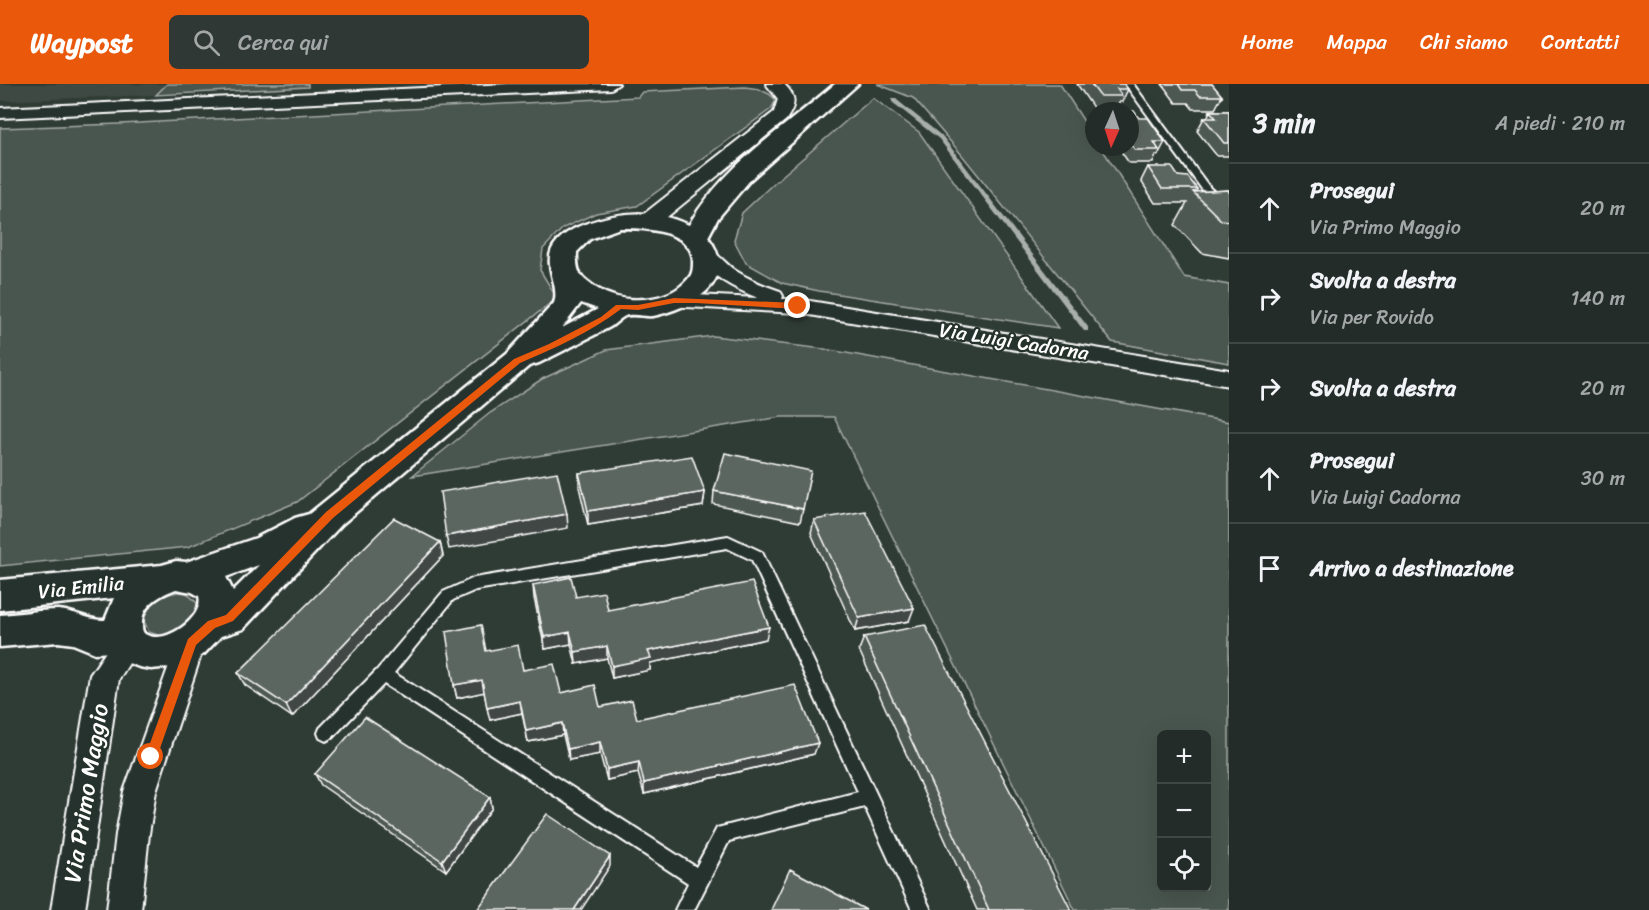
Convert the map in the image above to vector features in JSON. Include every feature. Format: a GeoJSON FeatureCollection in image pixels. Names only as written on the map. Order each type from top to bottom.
{"type":"FeatureCollection","features":[{"type":"Feature","properties":{"kind":"street"},"geometry":{"type":"LineString","coordinates":[[0,113],[611,84]]}},
{"type":"Feature","properties":{"kind":"street"},"geometry":{"type":"LineString","coordinates":[[652,221],[780,116],[788,105],[788,99],[774,84]]}},
{"type":"Feature","properties":{"kind":"street"},"geometry":{"type":"LineString","coordinates":[[700,247],[707,216],[736,181],[848,84]]}},
{"type":"Feature","properties":{"kind":"street"},"geometry":{"type":"LineString","coordinates":[[330,515],[268,548],[176,577],[138,594],[123,615],[122,626],[115,638],[148,652],[162,653],[177,650],[230,618],[330,515],[517,361],[566,306],[569,298],[561,262],[572,240],[584,231],[617,221],[652,221],[672,217],[736,181]]}},
{"type":"Feature","properties":{"kind":"street"},"geometry":{"type":"LineString","coordinates":[[564,274],[571,285],[584,295],[619,307],[638,308],[674,301],[691,292],[702,280],[707,267],[700,247],[678,229],[652,221]]}},
{"type":"Feature","properties":{"kind":"street","name":"Via Luigi Cadorna"},"geometry":{"type":"LineString","coordinates":[[700,247],[715,267],[741,284],[798,306]]}},
{"type":"Feature","properties":{"kind":"street","name":"Via Luigi Cadorna"},"geometry":{"type":"LineString","coordinates":[[674,301],[798,306],[1229,378]]}},
{"type":"Feature","properties":{"kind":"street"},"geometry":{"type":"LineString","coordinates":[[517,361],[552,346],[603,319],[619,307]]}},
{"type":"Feature","properties":{"kind":"street"},"geometry":{"type":"LineString","coordinates":[[124,910],[139,792],[161,723],[202,633],[217,614],[219,602],[217,592],[202,578],[176,577]]}},
{"type":"Feature","properties":{"kind":"street","name":"Via Emilia"},"geometry":{"type":"LineString","coordinates":[[0,595],[176,577]]}},
{"type":"Feature","properties":{"kind":"street","name":"Via Emilia"},"geometry":{"type":"LineString","coordinates":[[0,631],[58,626],[115,638]]}},
{"type":"Feature","properties":{"kind":"street","name":"Via Primo Maggio"},"geometry":{"type":"LineString","coordinates":[[68,910],[105,675],[115,638]]}},
{"type":"Feature","properties":{"kind":"lane"},"geometry":{"type":"LineString","coordinates":[[1129,84],[1207,190],[1229,210]]}},
{"type":"Feature","properties":{"kind":"lane"},"geometry":{"type":"LineString","coordinates":[[326,733],[383,675],[447,596],[474,584],[728,542],[757,556],[922,910]]}},
{"type":"Feature","properties":{"kind":"lane"},"geometry":{"type":"LineString","coordinates":[[383,675],[700,880]]}},
{"type":"Feature","properties":{"kind":"lane"},"geometry":{"type":"LineString","coordinates":[[684,910],[723,834],[869,798]]}},
{"type":"Feature","properties":{"kind":"shaded area"},"geometry":{"type":"Polygon","coordinates":[[[0,84],[167,84],[156,95],[0,101],[0,84]]]}},
{"type":"Feature","properties":{"kind":"shaded area"},"geometry":{"type":"Polygon","coordinates":[[[167,84],[308,84],[308,87],[156,95],[167,84]]]}},
{"type":"Feature","properties":{"kind":"shaded area"},"geometry":{"type":"Polygon","coordinates":[[[877,84],[1060,84],[1085,123],[1085,156],[1107,156],[1184,277],[1229,285],[1229,363],[1112,342],[962,155],[913,98],[877,84]]]}},
{"type":"Feature","properties":{"kind":"shaded area"},"geometry":{"type":"Polygon","coordinates":[[[745,87],[759,89],[769,94],[776,100],[771,109],[637,206],[596,213],[563,228],[543,249],[540,270],[555,295],[553,301],[297,502],[188,547],[0,566],[0,128],[120,124],[638,97],[642,92],[745,87]]]}},
{"type":"Feature","properties":{"kind":"shaded area"},"geometry":{"type":"Polygon","coordinates":[[[873,98],[919,132],[1058,328],[819,291],[782,283],[746,263],[734,240],[742,213],[873,98]]]}},
{"type":"Feature","properties":{"kind":"shaded area"},"geometry":{"type":"Polygon","coordinates":[[[713,336],[824,349],[1229,422],[1229,910],[1075,910],[834,417],[781,417],[412,476],[490,413],[542,379],[606,350],[713,336]]]}},
{"type":"Feature","properties":{"kind":"shaded area"},"geometry":{"type":"Polygon","coordinates":[[[178,592],[187,593],[197,603],[195,618],[179,630],[168,634],[149,632],[144,621],[148,609],[166,595],[178,592]]]}},
{"type":"Feature","properties":{"kind":"building"},"geometry":{"type":"Polygon","coordinates":[[[1091,84],[1124,84],[1128,89],[1117,89],[1122,96],[1100,96],[1091,84]]]}},
{"type":"Feature","properties":{"kind":"building"},"geometry":{"type":"Polygon","coordinates":[[[1178,84],[1212,84],[1222,96],[1200,96],[1195,90],[1182,90],[1178,84]]]}},
{"type":"Feature","properties":{"kind":"building"},"geometry":{"type":"Polygon","coordinates":[[[1210,111],[1229,111],[1229,143],[1224,143],[1204,118],[1216,118],[1210,111]]]}},
{"type":"Feature","properties":{"kind":"building"},"geometry":{"type":"Polygon","coordinates":[[[1139,118],[1148,118],[1165,142],[1154,142],[1159,150],[1139,150],[1139,118]]]}},
{"type":"Feature","properties":{"kind":"building"},"geometry":{"type":"Polygon","coordinates":[[[1148,167],[1172,167],[1178,176],[1188,177],[1197,189],[1162,189],[1148,167]]]}},
{"type":"Feature","properties":{"kind":"building"},"geometry":{"type":"Polygon","coordinates":[[[1229,190],[1229,221],[1221,220],[1193,192],[1229,190]]]}},
{"type":"Feature","properties":{"kind":"building"},"geometry":{"type":"Polygon","coordinates":[[[725,453],[811,471],[803,509],[714,491],[725,453]]]}},
{"type":"Feature","properties":{"kind":"building"},"geometry":{"type":"Polygon","coordinates":[[[692,456],[705,492],[588,511],[579,473],[692,456]]]}},
{"type":"Feature","properties":{"kind":"building"},"geometry":{"type":"Polygon","coordinates":[[[557,472],[567,514],[446,536],[440,492],[557,472]]]}},
{"type":"Feature","properties":{"kind":"building"},"geometry":{"type":"Polygon","coordinates":[[[865,511],[914,608],[859,618],[814,520],[865,511]]]}},
{"type":"Feature","properties":{"kind":"building"},"geometry":{"type":"Polygon","coordinates":[[[394,518],[440,542],[286,705],[238,673],[394,518]]]}},
{"type":"Feature","properties":{"kind":"building"},"geometry":{"type":"Polygon","coordinates":[[[571,577],[576,597],[604,592],[608,610],[752,582],[769,627],[648,651],[651,658],[612,666],[607,646],[575,652],[570,632],[544,637],[533,585],[571,577]]]}},
{"type":"Feature","properties":{"kind":"building"},"geometry":{"type":"Polygon","coordinates":[[[481,625],[486,651],[518,645],[523,670],[554,664],[561,693],[595,685],[600,707],[632,700],[637,719],[795,685],[818,743],[644,783],[639,762],[607,769],[600,742],[568,749],[562,723],[526,731],[520,701],[487,708],[482,680],[454,685],[446,632],[481,625]]]}},
{"type":"Feature","properties":{"kind":"building"},"geometry":{"type":"Polygon","coordinates":[[[925,625],[1071,910],[989,910],[864,637],[925,625]]]}},
{"type":"Feature","properties":{"kind":"building"},"geometry":{"type":"Polygon","coordinates":[[[365,717],[490,797],[442,861],[315,774],[365,717]]]}},
{"type":"Feature","properties":{"kind":"building"},"geometry":{"type":"Polygon","coordinates":[[[547,814],[610,856],[574,910],[477,910],[547,814]]]}},
{"type":"Feature","properties":{"kind":"building"},"geometry":{"type":"Polygon","coordinates":[[[790,869],[866,910],[771,910],[790,869]]]}},
{"type":"Feature","properties":{"kind":"waterway"},"geometry":{"type":"LineString","coordinates":[[894,99],[941,138],[1086,329]]}},
{"type":"Feature","properties":{"kind":"route"},"geometry":{"type":"LineString","coordinates":[[151,757],[161,723],[192,643],[212,624],[230,618],[330,515],[517,361],[552,346],[603,319],[619,307],[657,306],[674,301],[798,306]]}}]}
